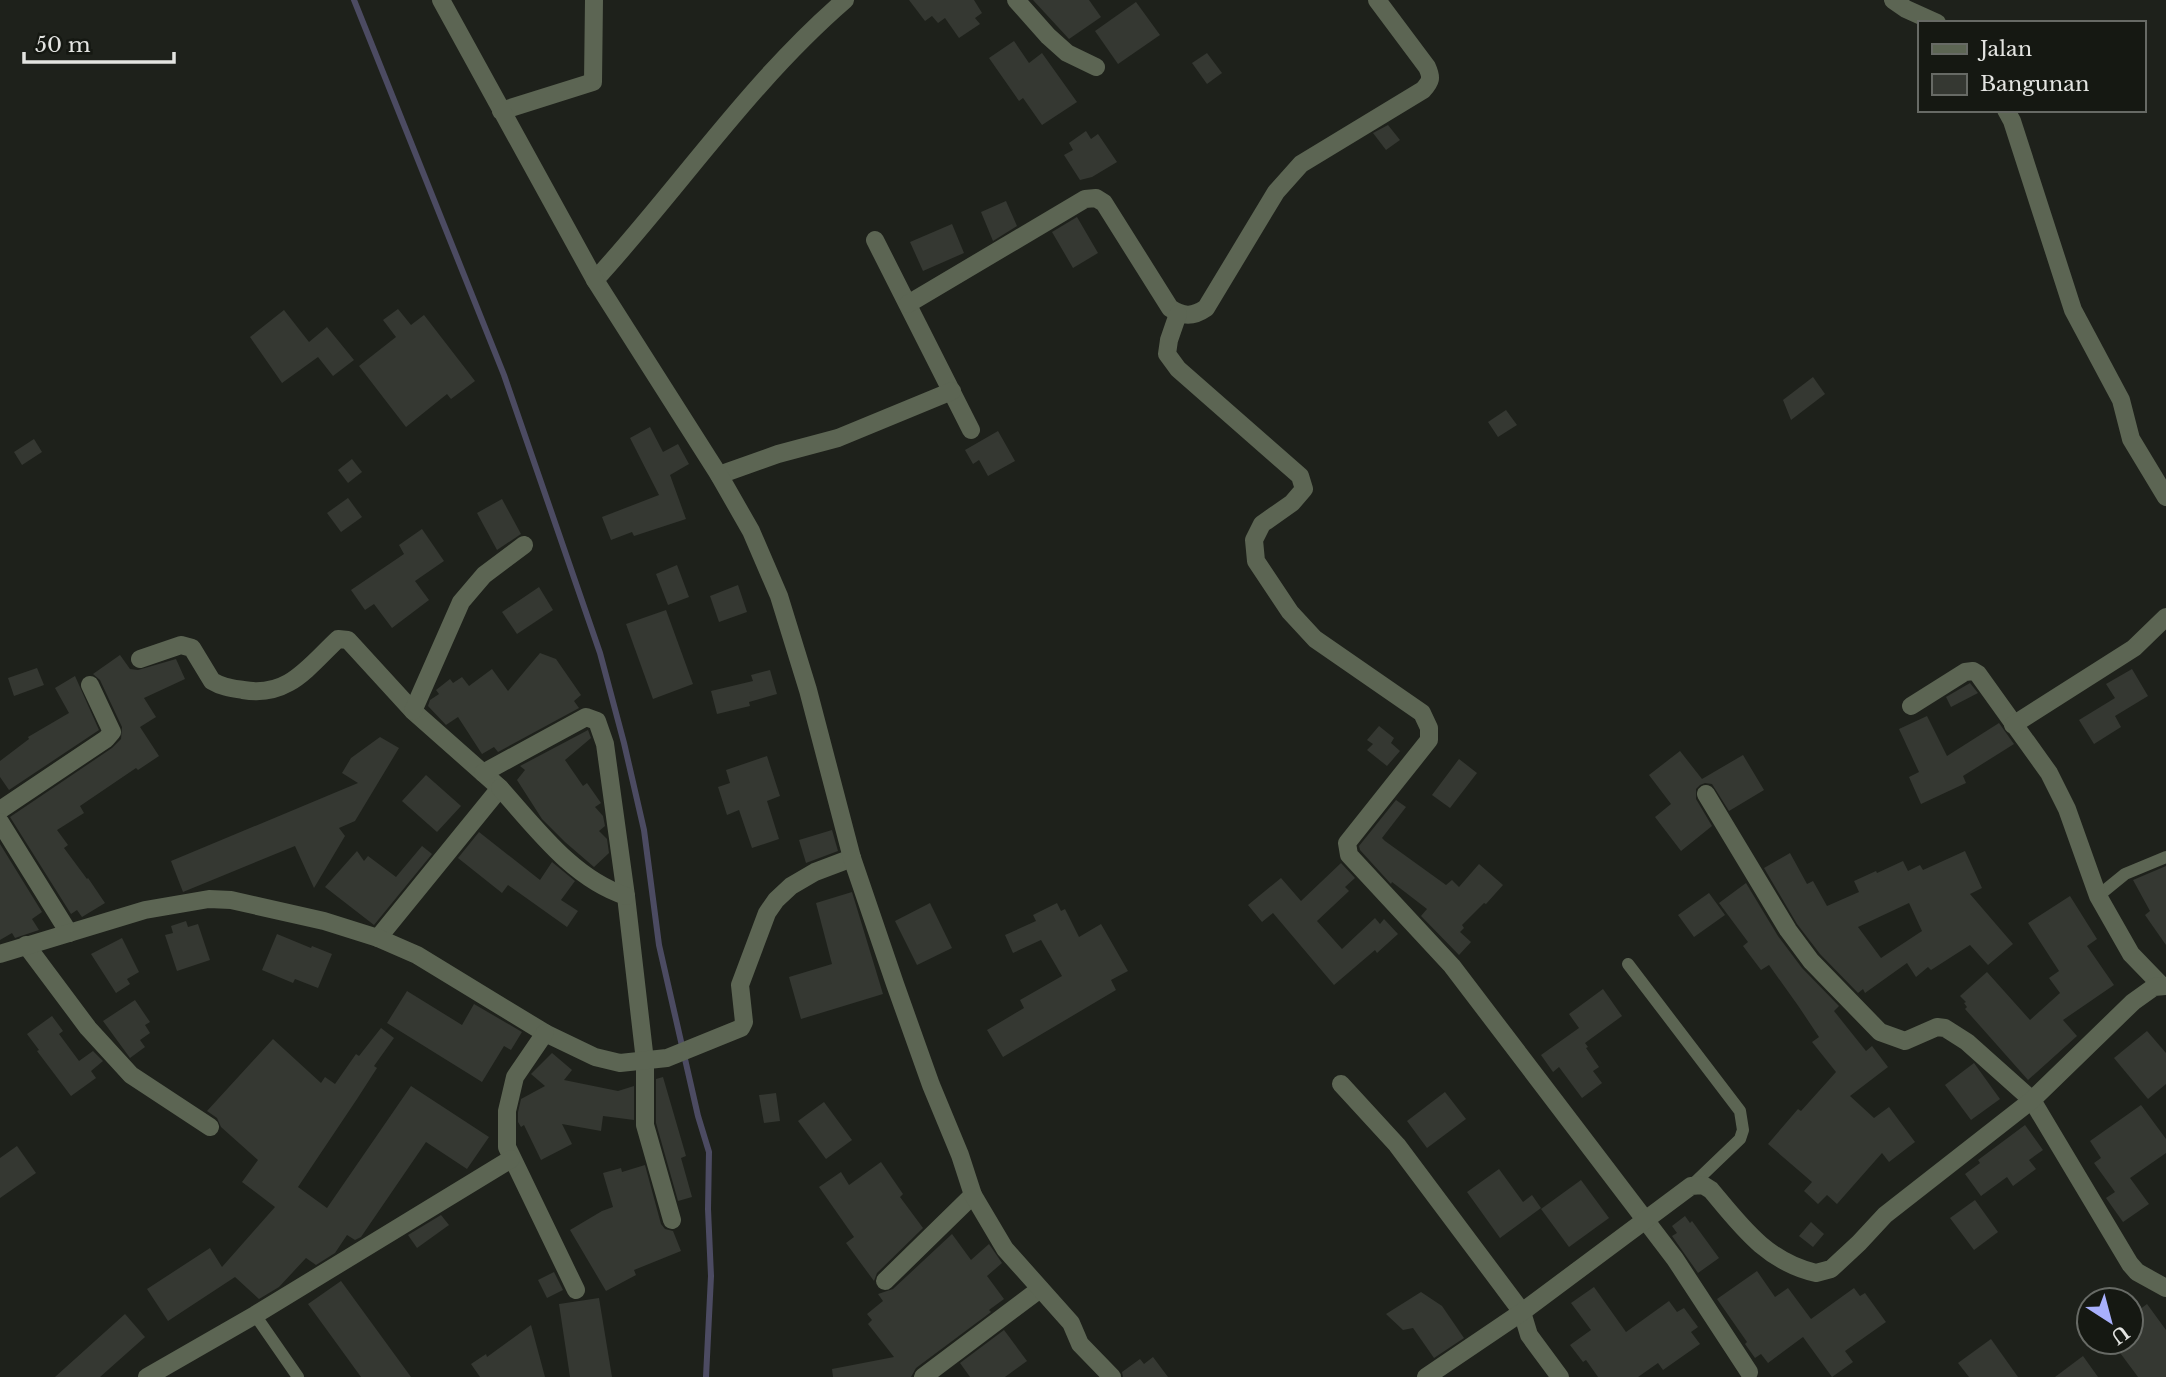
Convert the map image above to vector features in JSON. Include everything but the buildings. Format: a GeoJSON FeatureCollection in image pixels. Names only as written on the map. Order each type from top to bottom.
{"type":"FeatureCollection","features":[{"type":"Feature","properties":{"kind":"street"},"geometry":{"type":"LineString","coordinates":[[441,0],[595,280],[719,475],[751,531],[779,596],[808,690],[852,858],[908,1022],[973,1195],[1005,1249],[1071,1323],[1080,1344],[1112,1377]]}},
{"type":"Feature","properties":{"kind":"street"},"geometry":{"type":"LineString","coordinates":[[501,111],[593,82],[594,0]]}},
{"type":"Feature","properties":{"kind":"street"},"geometry":{"type":"LineString","coordinates":[[595,280],[757,86],[845,0]]}},
{"type":"Feature","properties":{"kind":"street"},"geometry":{"type":"LineString","coordinates":[[1016,0],[1067,53],[1096,67]]}},
{"type":"Feature","properties":{"kind":"street"},"geometry":{"type":"LineString","coordinates":[[908,304],[1085,199],[1096,198],[1104,203],[1170,308],[1178,314],[1197,314],[1206,308],[1288,176],[1301,164],[1423,90],[1429,83],[1431,76],[1427,67],[1377,0]]}},
{"type":"Feature","properties":{"kind":"street"},"geometry":{"type":"LineString","coordinates":[[1893,0],[1933,21]]}},
{"type":"Feature","properties":{"kind":"street"},"geometry":{"type":"LineString","coordinates":[[2007,112],[2073,310],[2121,400],[2131,439],[2166,497]]}},
{"type":"Feature","properties":{"kind":"street"},"geometry":{"type":"LineString","coordinates":[[875,240],[971,430]]}},
{"type":"Feature","properties":{"kind":"street"},"geometry":{"type":"LineString","coordinates":[[1178,314],[1167,354],[1178,369],[1300,476],[1304,489],[1292,503],[1262,524],[1254,540],[1256,561],[1290,612],[1315,639],[1422,713],[1429,728],[1429,740],[1347,843],[1349,855],[1452,966],[1675,1259],[1749,1372]]}},
{"type":"Feature","properties":{"kind":"street"},"geometry":{"type":"LineString","coordinates":[[719,475],[778,454],[838,438],[952,391]]}},
{"type":"Feature","properties":{"kind":"street"},"geometry":{"type":"LineString","coordinates":[[413,711],[465,596],[484,575],[523,545]]}},
{"type":"Feature","properties":{"kind":"street"},"geometry":{"type":"LineString","coordinates":[[2012,725],[2134,648],[2166,617]]}},
{"type":"Feature","properties":{"kind":"street"},"geometry":{"type":"LineString","coordinates":[[140,659],[181,645],[187,646],[192,648],[212,681],[217,684],[252,692],[276,690],[289,685],[338,639],[348,640],[413,711],[483,773],[495,794],[581,872],[626,905]]}},
{"type":"Feature","properties":{"kind":"street"},"geometry":{"type":"LineString","coordinates":[[1911,706],[1965,672],[1973,671],[1978,674],[2049,773],[2067,809],[2098,896],[2131,954],[2164,986]]}},
{"type":"Feature","properties":{"kind":"street"},"geometry":{"type":"LineString","coordinates":[[0,810],[106,739],[112,732],[90,685]]}},
{"type":"Feature","properties":{"kind":"street"},"geometry":{"type":"LineString","coordinates":[[483,773],[586,717],[597,721],[605,744],[645,1061],[645,1125],[672,1220]]}},
{"type":"Feature","properties":{"kind":"street"},"geometry":{"type":"LineString","coordinates":[[378,937],[495,794]]}},
{"type":"Feature","properties":{"kind":"street"},"geometry":{"type":"LineString","coordinates":[[1706,794],[1788,930],[1811,961],[1880,1032],[1905,1041],[1937,1027],[1945,1028],[1967,1042],[2032,1101],[2130,1264],[2137,1272],[2165,1285]]}},
{"type":"Feature","properties":{"kind":"street"},"geometry":{"type":"LineString","coordinates":[[0,822],[69,933]]}},
{"type":"Feature","properties":{"kind":"street"},"geometry":{"type":"LineString","coordinates":[[0,954],[145,910],[220,899],[378,937],[417,955],[545,1033],[595,1058],[620,1063],[645,1061],[667,1058],[738,1029],[744,1022],[740,985],[767,913],[791,886],[815,872],[852,858]]}},
{"type":"Feature","properties":{"kind":"street"},"geometry":{"type":"LineString","coordinates":[[26,945],[88,1028],[131,1075],[210,1127]]}},
{"type":"Feature","properties":{"kind":"street"},"geometry":{"type":"LineString","coordinates":[[1426,1377],[1522,1312],[1690,1186],[1703,1185],[1712,1190],[1757,1244],[1809,1272],[1821,1273],[1831,1269],[1885,1214],[2032,1101],[2133,1002],[2154,987],[2164,986]]}},
{"type":"Feature","properties":{"kind":"street"},"geometry":{"type":"LineString","coordinates":[[545,1033],[515,1077],[507,1111],[506,1136],[511,1159],[576,1290]]}},
{"type":"Feature","properties":{"kind":"street"},"geometry":{"type":"LineString","coordinates":[[1342,1084],[1397,1145],[1522,1312],[1530,1335],[1560,1377]]}},
{"type":"Feature","properties":{"kind":"street"},"geometry":{"type":"LineString","coordinates":[[148,1377],[511,1159]]}},
{"type":"Feature","properties":{"kind":"street"},"geometry":{"type":"LineString","coordinates":[[885,1281],[973,1195]]}},
{"type":"Feature","properties":{"kind":"street"},"geometry":{"type":"LineString","coordinates":[[923,1377],[1040,1289]]}},
{"type":"Feature","properties":{"kind":"lane"},"geometry":{"type":"LineString","coordinates":[[2098,896],[2125,874],[2166,857]]}},
{"type":"Feature","properties":{"kind":"lane"},"geometry":{"type":"LineString","coordinates":[[1628,964],[1741,1111],[1743,1130],[1740,1139],[1690,1186]]}},
{"type":"Feature","properties":{"kind":"lane"},"geometry":{"type":"LineString","coordinates":[[255,1315],[298,1377]]}},
{"type":"Feature","properties":{"kind":"waterway"},"geometry":{"type":"LineString","coordinates":[[354,0],[504,375],[600,653],[624,743],[644,830],[659,945],[698,1116],[709,1152],[711,1276],[706,1377]]}}]}
